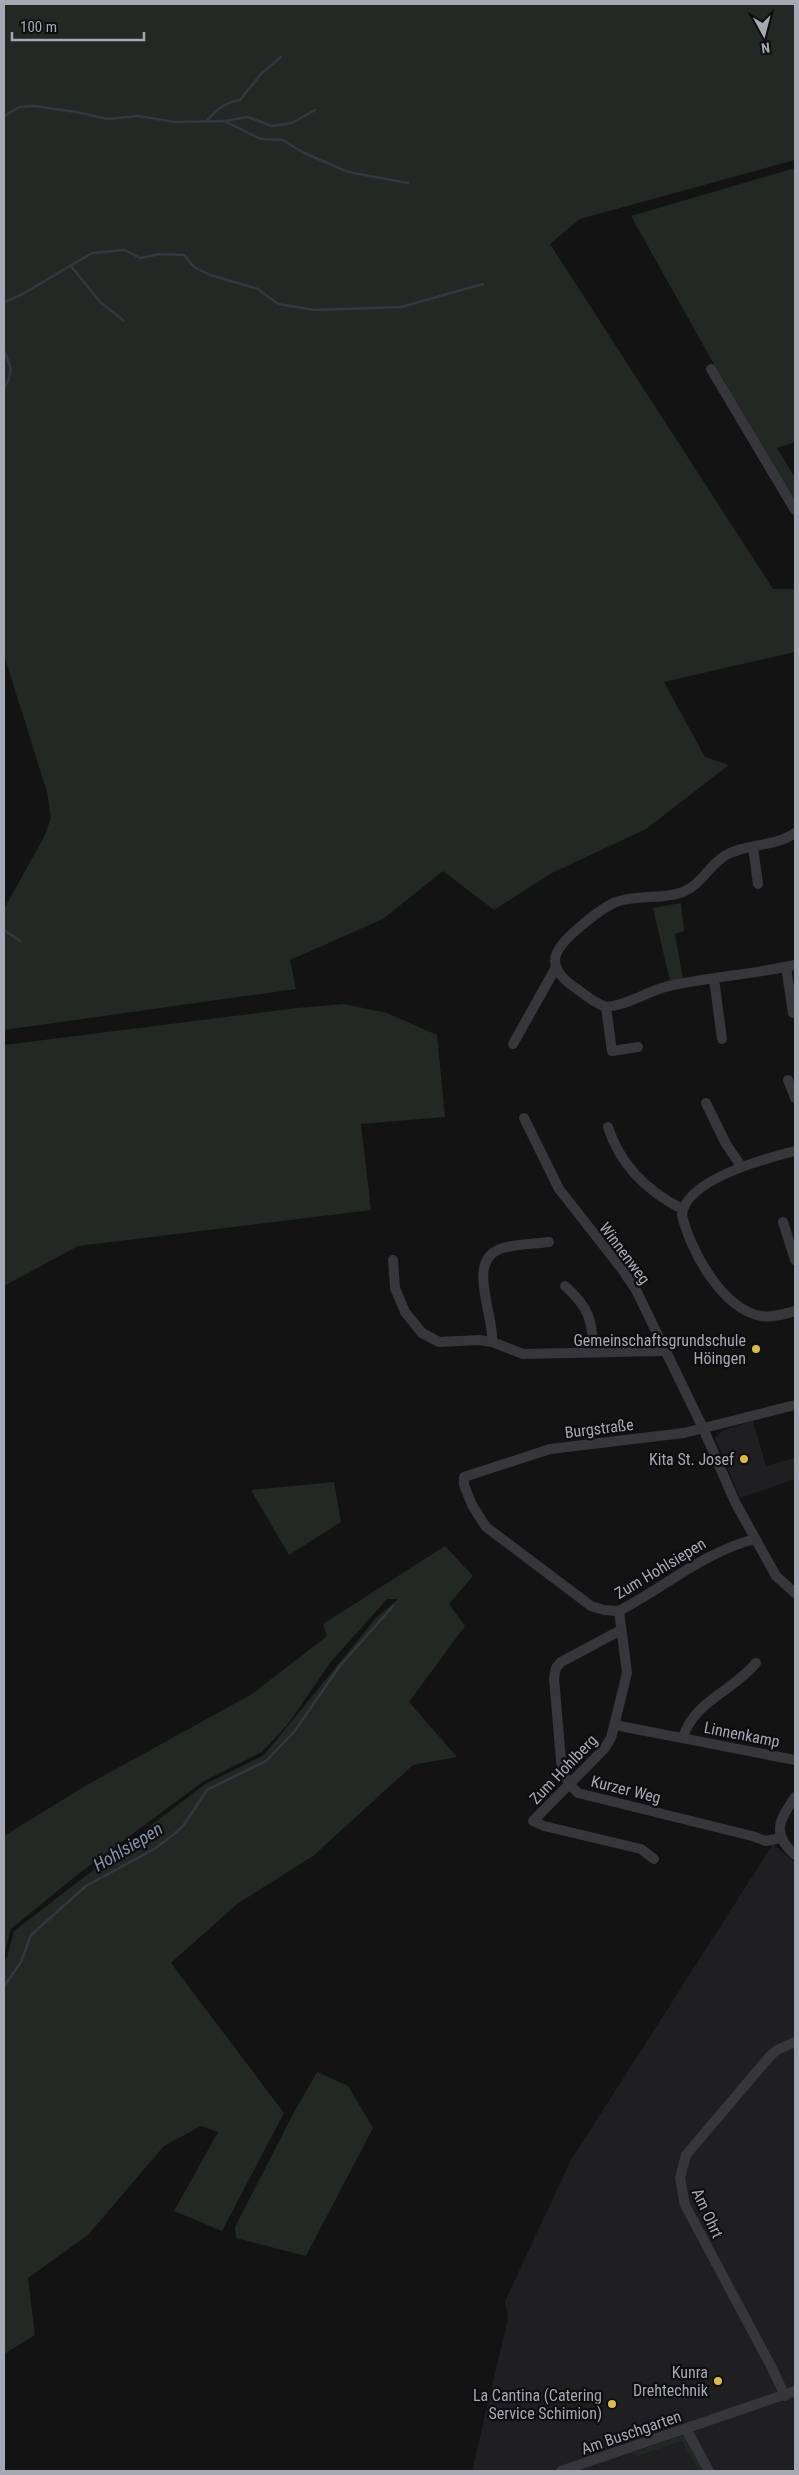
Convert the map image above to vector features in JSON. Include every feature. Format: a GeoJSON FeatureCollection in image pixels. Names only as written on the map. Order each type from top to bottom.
{"type":"FeatureCollection","features":[{"type":"Feature","properties":{"kind":"street"},"geometry":{"type":"LineString","coordinates":[[711,369],[795,510]]}},
{"type":"Feature","properties":{"kind":"street"},"geometry":{"type":"LineString","coordinates":[[513,1044],[555,969],[556,956],[566,938],[600,910],[628,898],[685,891],[696,885],[724,856],[753,846],[784,839],[795,834]]}},
{"type":"Feature","properties":{"kind":"street"},"geometry":{"type":"LineString","coordinates":[[753,846],[758,884]]}},
{"type":"Feature","properties":{"kind":"street"},"geometry":{"type":"LineString","coordinates":[[555,969],[564,980],[606,1007],[625,1004],[665,987],[791,966],[793,1013]]}},
{"type":"Feature","properties":{"kind":"street"},"geometry":{"type":"LineString","coordinates":[[714,979],[722,1039]]}},
{"type":"Feature","properties":{"kind":"street"},"geometry":{"type":"LineString","coordinates":[[606,1007],[612,1051],[638,1047]]}},
{"type":"Feature","properties":{"kind":"street"},"geometry":{"type":"LineString","coordinates":[[788,1080],[795,1098]]}},
{"type":"Feature","properties":{"kind":"street"},"geometry":{"type":"LineString","coordinates":[[706,1103],[726,1144],[741,1166]]}},
{"type":"Feature","properties":{"kind":"street","name":"Winnenweg"},"geometry":{"type":"LineString","coordinates":[[524,1118],[556,1184],[629,1279],[703,1428],[735,1502],[776,1576],[795,1593]]}},
{"type":"Feature","properties":{"kind":"street"},"geometry":{"type":"LineString","coordinates":[[608,1127],[614,1146],[626,1165],[647,1185],[682,1209],[684,1223],[697,1252],[714,1280],[728,1298],[749,1312],[762,1316],[795,1311]]}},
{"type":"Feature","properties":{"kind":"street"},"geometry":{"type":"LineString","coordinates":[[682,1209],[700,1189],[741,1166],[795,1151]]}},
{"type":"Feature","properties":{"kind":"street"},"geometry":{"type":"LineString","coordinates":[[783,1222],[795,1260]]}},
{"type":"Feature","properties":{"kind":"street"},"geometry":{"type":"LineString","coordinates":[[492,1342],[493,1331],[482,1274],[485,1260],[501,1248],[549,1242]]}},
{"type":"Feature","properties":{"kind":"street"},"geometry":{"type":"LineString","coordinates":[[393,1260],[392,1276],[400,1301],[410,1320],[422,1333],[434,1340],[445,1343],[479,1340],[492,1342],[523,1354],[664,1351]]}},
{"type":"Feature","properties":{"kind":"street"},"geometry":{"type":"LineString","coordinates":[[565,1286],[577,1296],[588,1313],[594,1351]]}},
{"type":"Feature","properties":{"kind":"street","name":"Burgstraße"},"geometry":{"type":"LineString","coordinates":[[486,1527],[472,1505],[464,1486],[464,1477],[550,1449],[684,1432],[795,1405]]}},
{"type":"Feature","properties":{"kind":"street","name":"Zum Hohlsiepen"},"geometry":{"type":"LineString","coordinates":[[486,1527],[591,1606],[604,1610],[619,1611],[712,1554],[755,1539]]}},
{"type":"Feature","properties":{"kind":"street","name":"Zum Hohlberg"},"geometry":{"type":"LineString","coordinates":[[619,1611],[627,1673],[609,1744],[533,1821],[544,1826],[641,1849],[654,1859]]}},
{"type":"Feature","properties":{"kind":"street","name":"Kurzer Weg"},"geometry":{"type":"LineString","coordinates":[[621,1630],[561,1662],[556,1668],[554,1678],[562,1772],[570,1785],[578,1793],[766,1841],[781,1838]]}},
{"type":"Feature","properties":{"kind":"street","name":"Linnenkamp"},"geometry":{"type":"LineString","coordinates":[[683,1738],[686,1726],[693,1716],[747,1675],[756,1663]]}},
{"type":"Feature","properties":{"kind":"street","name":"Linnenkamp"},"geometry":{"type":"LineString","coordinates":[[615,1725],[795,1760]]}},
{"type":"Feature","properties":{"kind":"street"},"geometry":{"type":"LineString","coordinates":[[795,1796],[780,1824],[781,1838],[784,1845],[795,1855]]}},
{"type":"Feature","properties":{"kind":"street","name":"Am Ohrt"},"geometry":{"type":"LineString","coordinates":[[785,2396],[772,2368],[688,2212],[682,2197],[680,2178],[684,2160],[692,2146],[770,2056],[781,2048],[795,2042]]}},
{"type":"Feature","properties":{"kind":"street","name":"Am Buschgarten"},"geometry":{"type":"LineString","coordinates":[[561,2471],[795,2392]]}},
{"type":"Feature","properties":{"kind":"street"},"geometry":{"type":"LineString","coordinates":[[686,2429],[709,2471]]}},
{"type":"Feature","properties":{"kind":"shaded area"},"geometry":{"type":"Polygon","coordinates":[[[4,4],[795,4],[795,160],[580,219],[550,244],[773,589],[795,589],[795,652],[664,682],[705,757],[729,765],[646,829],[552,873],[494,910],[443,871],[383,919],[290,960],[296,989],[4,1030],[4,909],[44,837],[51,818],[47,792],[4,655],[4,4]]]}},
{"type":"Feature","properties":{"kind":"shaded area"},"geometry":{"type":"Polygon","coordinates":[[[795,168],[795,442],[777,448],[795,478],[795,501],[715,366],[631,216],[795,168]]]}},
{"type":"Feature","properties":{"kind":"shaded area"},"geometry":{"type":"Polygon","coordinates":[[[681,903],[684,931],[675,934],[683,979],[670,981],[653,908],[681,903]]]}},
{"type":"Feature","properties":{"kind":"shaded area"},"geometry":{"type":"Polygon","coordinates":[[[344,1004],[387,1013],[437,1035],[445,1117],[361,1124],[371,1210],[78,1246],[4,1286],[4,1045],[297,1008],[344,1004]]]}},
{"type":"Feature","properties":{"kind":"shaded area","name":"Kita St. Josef"},"geometry":{"type":"Polygon","coordinates":[[[753,1421],[766,1466],[795,1458],[795,1479],[740,1498],[715,1438],[723,1430],[753,1421]]]}},
{"type":"Feature","properties":{"kind":"shaded area"},"geometry":{"type":"Polygon","coordinates":[[[334,1482],[341,1522],[289,1555],[251,1490],[334,1482]]]}},
{"type":"Feature","properties":{"kind":"shaded area"},"geometry":{"type":"Polygon","coordinates":[[[445,1546],[473,1576],[449,1604],[465,1626],[409,1702],[457,1757],[413,1765],[313,1856],[237,1904],[171,1963],[284,2113],[222,2231],[174,2211],[218,2132],[201,2126],[164,2146],[88,2235],[28,2278],[35,2335],[4,2354],[4,1961],[7,1957],[14,1931],[205,1784],[264,1755],[376,1618],[398,1599],[387,1599],[330,1663],[288,1724],[262,1752],[204,1781],[77,1875],[11,1929],[4,1955],[4,1836],[85,1786],[252,1694],[327,1636],[323,1624],[445,1546]]]}},
{"type":"Feature","properties":{"kind":"shaded area"},"geometry":{"type":"Polygon","coordinates":[[[773,1844],[795,1863],[795,2471],[472,2471],[508,2318],[505,2301],[571,2160],[773,1844]]]}},
{"type":"Feature","properties":{"kind":"shaded area"},"geometry":{"type":"Polygon","coordinates":[[[317,2072],[348,2086],[373,2128],[306,2256],[236,2238],[235,2227],[293,2114],[317,2072]]]}},
{"type":"Feature","properties":{"kind":"shaded area"},"geometry":{"type":"Polygon","coordinates":[[[685,2435],[705,2471],[699,2471],[682,2441],[637,2456],[634,2452],[685,2435]]]}},
{"type":"Feature","properties":{"kind":"waterway"},"geometry":{"type":"LineString","coordinates":[[207,121],[221,107],[240,100],[261,74],[281,57]]}},
{"type":"Feature","properties":{"kind":"waterway"},"geometry":{"type":"LineString","coordinates":[[4,116],[20,107],[34,106],[107,119],[138,116],[175,122],[224,121],[261,139],[283,140],[302,152],[348,172],[408,183]]}},
{"type":"Feature","properties":{"kind":"waterway"},"geometry":{"type":"LineString","coordinates":[[224,121],[248,117],[272,126],[292,123],[315,110]]}},
{"type":"Feature","properties":{"kind":"waterway"},"geometry":{"type":"LineString","coordinates":[[4,302],[21,295],[92,253],[125,250],[140,258],[160,254],[184,255],[194,267],[210,275],[258,289],[278,304],[315,310],[401,307],[483,284]]}},
{"type":"Feature","properties":{"kind":"waterway"},"geometry":{"type":"LineString","coordinates":[[71,266],[100,302],[123,320]]}},
{"type":"Feature","properties":{"kind":"waterway"},"geometry":{"type":"LineString","coordinates":[[4,351],[10,370],[9,379],[4,389]]}},
{"type":"Feature","properties":{"kind":"waterway"},"geometry":{"type":"LineString","coordinates":[[4,930],[20,941]]}},
{"type":"Feature","properties":{"kind":"waterway","name":"Hohlsiepen"},"geometry":{"type":"LineString","coordinates":[[4,1986],[21,1962],[31,1935],[86,1886],[154,1849],[173,1835],[183,1826],[207,1790],[266,1761],[294,1732],[339,1667],[393,1606]]}},
{"type":"Feature","properties":{"kind":"place","name":"Gemeinschaftsgrundschule Höingen"},"geometry":{"type":"Point","coordinates":[756,1349]}},
{"type":"Feature","properties":{"kind":"place","name":"Kita St. Josef"},"geometry":{"type":"Point","coordinates":[744,1459]}},
{"type":"Feature","properties":{"kind":"place","name":"Kunra Drehtechnik"},"geometry":{"type":"Point","coordinates":[718,2381]}},
{"type":"Feature","properties":{"kind":"place","name":"La Cantina (Catering Service Schimion)"},"geometry":{"type":"Point","coordinates":[612,2404]}}]}
